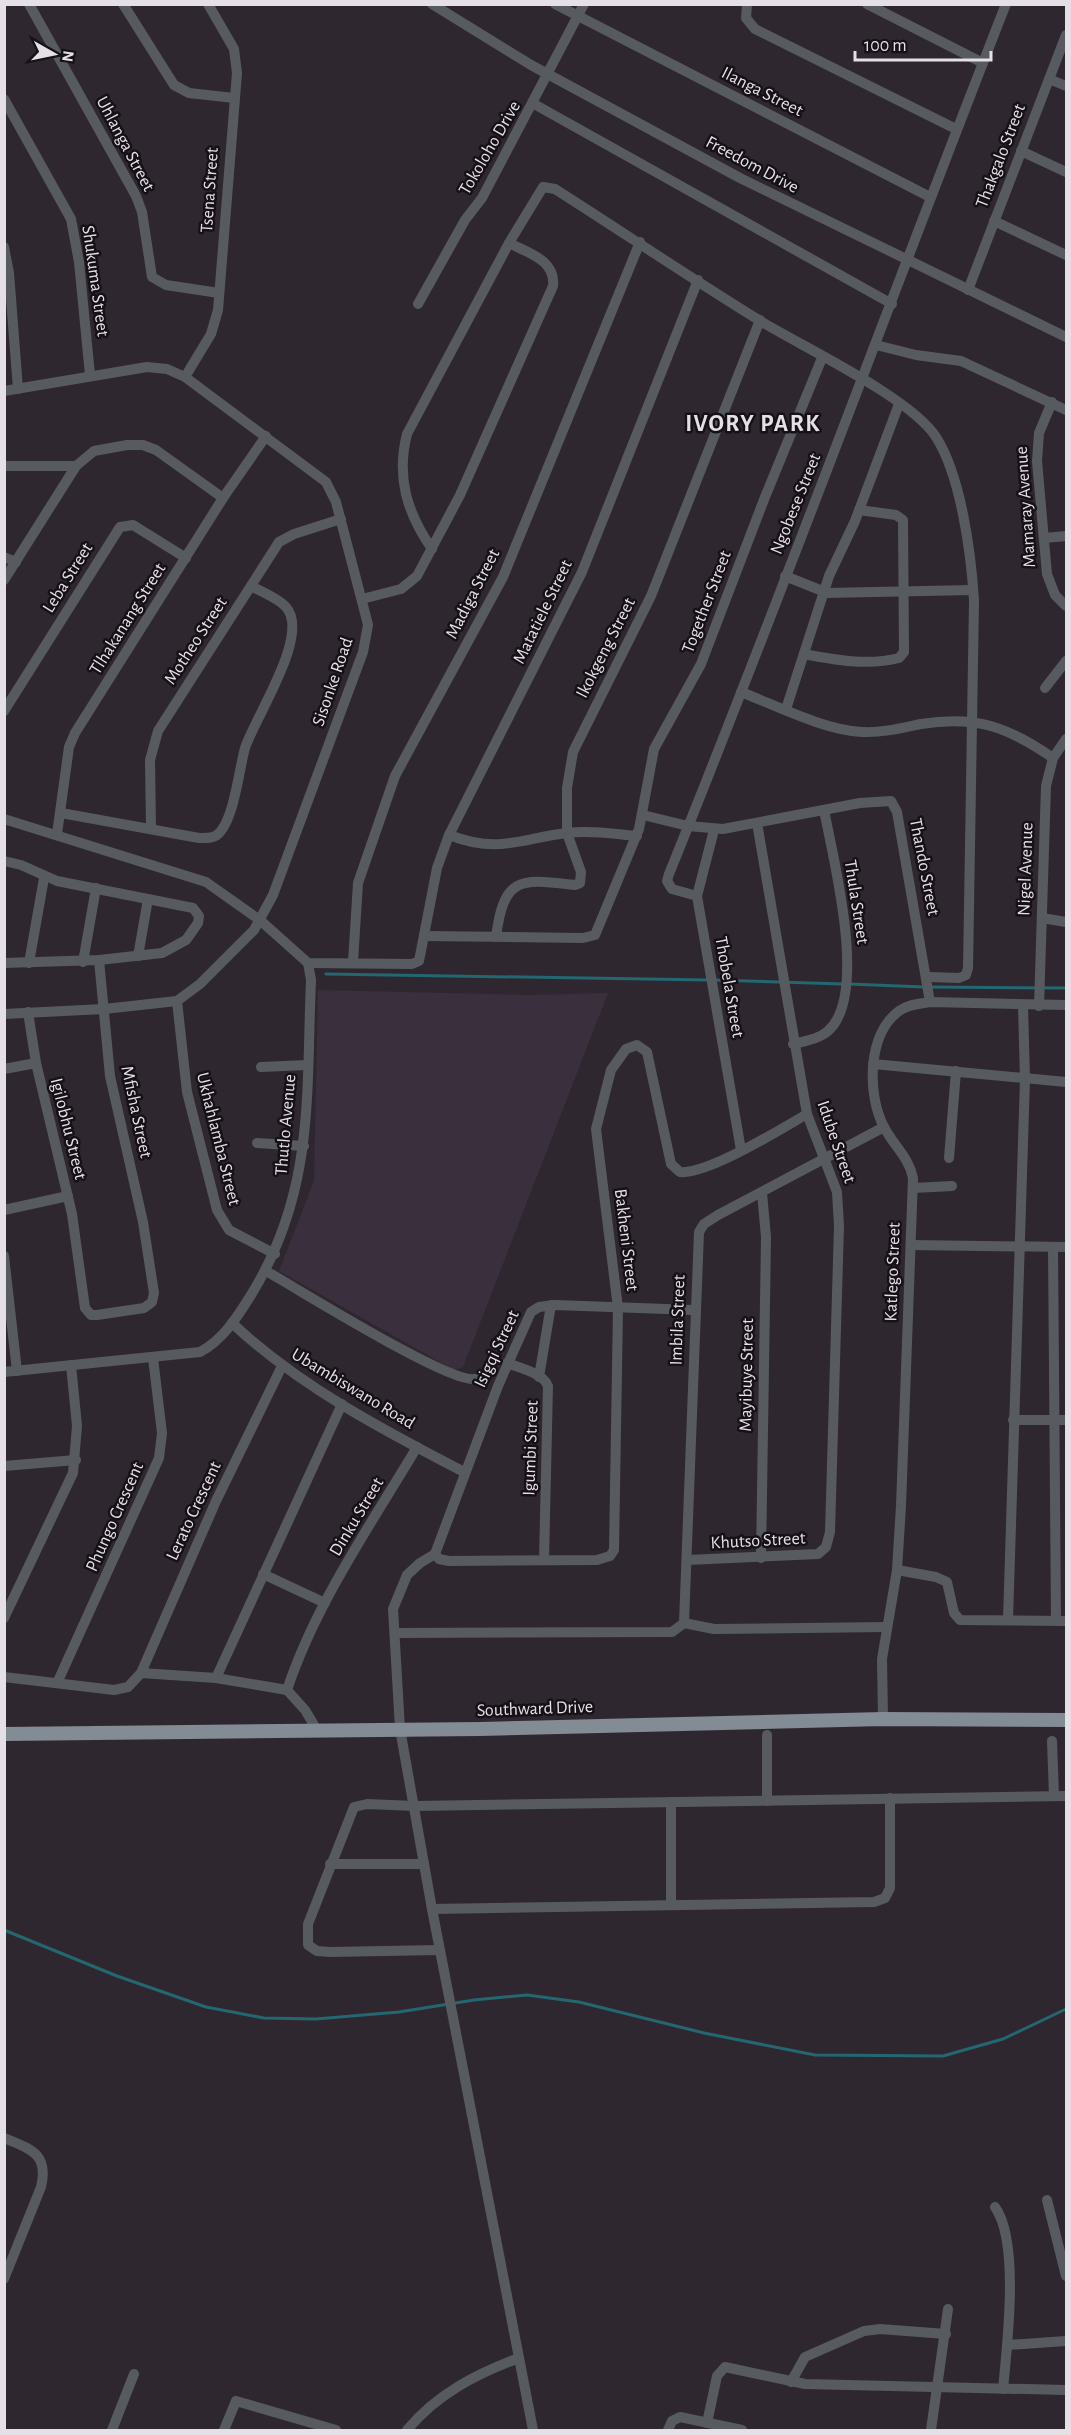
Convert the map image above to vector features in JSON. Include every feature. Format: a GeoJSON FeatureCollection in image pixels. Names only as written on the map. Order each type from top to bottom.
{"type":"FeatureCollection","features":[{"type":"Feature","properties":{"kind":"main road","name":"Southward Drive"},"geometry":{"type":"LineString","coordinates":[[4,1734],[883,1719],[1066,1720]]}},
{"type":"Feature","properties":{"kind":"street","name":"Uhlanga Street"},"geometry":{"type":"LineString","coordinates":[[29,4],[136,196],[142,212],[152,277],[166,285],[219,293]]}},
{"type":"Feature","properties":{"kind":"street"},"geometry":{"type":"LineString","coordinates":[[123,4],[174,85],[189,93],[234,98]]}},
{"type":"Feature","properties":{"kind":"street","name":"Freedom Drive"},"geometry":{"type":"LineString","coordinates":[[432,4],[548,74],[750,184],[1066,337]]}},
{"type":"Feature","properties":{"kind":"street","name":"Ilanga Street"},"geometry":{"type":"LineString","coordinates":[[555,4],[930,197]]}},
{"type":"Feature","properties":{"kind":"street","name":"Tokoloho Drive"},"geometry":{"type":"LineString","coordinates":[[418,304],[465,220],[482,198],[534,104],[584,4]]}},
{"type":"Feature","properties":{"kind":"street"},"geometry":{"type":"LineString","coordinates":[[747,4],[746,18],[755,28],[956,129]]}},
{"type":"Feature","properties":{"kind":"street"},"geometry":{"type":"LineString","coordinates":[[867,4],[983,63]]}},
{"type":"Feature","properties":{"kind":"street","name":"Ngobese Street"},"geometry":{"type":"LineString","coordinates":[[697,896],[672,888],[667,881],[863,380],[930,197],[1006,4]]}},
{"type":"Feature","properties":{"kind":"street","name":"Tsena Street"},"geometry":{"type":"LineString","coordinates":[[184,377],[211,334],[219,293],[237,73],[234,49],[210,6]]}},
{"type":"Feature","properties":{"kind":"street","name":"Thakgalo Street"},"geometry":{"type":"LineString","coordinates":[[968,290],[1066,35]]}},
{"type":"Feature","properties":{"kind":"street"},"geometry":{"type":"LineString","coordinates":[[1049,79],[1066,86]]}},
{"type":"Feature","properties":{"kind":"street","name":"Shukuma Street"},"geometry":{"type":"LineString","coordinates":[[4,99],[71,219],[79,262],[90,375]]}},
{"type":"Feature","properties":{"kind":"street"},"geometry":{"type":"LineString","coordinates":[[534,104],[891,304]]}},
{"type":"Feature","properties":{"kind":"street"},"geometry":{"type":"LineString","coordinates":[[1021,152],[1066,172]]}},
{"type":"Feature","properties":{"kind":"street"},"geometry":{"type":"LineString","coordinates":[[432,549],[414,520],[405,491],[402,463],[407,434],[509,243],[539,190],[546,186],[555,189],[822,358],[863,380],[927,426],[942,450],[963,518],[973,590],[968,968],[963,977],[928,977]]}},
{"type":"Feature","properties":{"kind":"street"},"geometry":{"type":"LineString","coordinates":[[994,221],[1066,255]]}},
{"type":"Feature","properties":{"kind":"street","name":"Madiga Street"},"geometry":{"type":"LineString","coordinates":[[353,962],[358,884],[395,776],[503,577],[639,242]]}},
{"type":"Feature","properties":{"kind":"street"},"geometry":{"type":"LineString","coordinates":[[362,599],[390,593],[409,585],[417,576],[460,495],[553,286],[554,276],[550,267],[509,243]]}},
{"type":"Feature","properties":{"kind":"street"},"geometry":{"type":"LineString","coordinates":[[4,248],[9,273],[18,389]]}},
{"type":"Feature","properties":{"kind":"street","name":"Matatiele Street"},"geometry":{"type":"LineString","coordinates":[[353,962],[412,964],[421,957],[437,868],[449,835],[582,572],[698,280]]}},
{"type":"Feature","properties":{"kind":"street","name":"Ikokgeng Street"},"geometry":{"type":"LineString","coordinates":[[496,937],[501,907],[508,894],[516,887],[539,880],[575,885],[580,883],[581,872],[567,833],[568,778],[573,752],[651,596],[760,320]]}},
{"type":"Feature","properties":{"kind":"street"},"geometry":{"type":"LineString","coordinates":[[876,345],[916,356],[952,358],[1066,410]]}},
{"type":"Feature","properties":{"kind":"street","name":"Together Street"},"geometry":{"type":"LineString","coordinates":[[496,937],[583,938],[595,936],[644,815],[648,772],[654,748],[701,664],[765,497],[822,358]]}},
{"type":"Feature","properties":{"kind":"street","name":"Sisonke Road"},"geometry":{"type":"LineString","coordinates":[[4,391],[147,367],[167,369],[184,377],[326,482],[341,519],[368,625],[363,652],[261,921],[200,984],[177,1001]]}},
{"type":"Feature","properties":{"kind":"street","name":"Mamaray Avenue"},"geometry":{"type":"LineString","coordinates":[[1052,402],[1043,420],[1037,445],[1050,585],[1066,606]]}},
{"type":"Feature","properties":{"kind":"street"},"geometry":{"type":"LineString","coordinates":[[786,709],[834,564],[859,510],[899,404]]}},
{"type":"Feature","properties":{"kind":"street","name":"Tlhakanang Street"},"geometry":{"type":"LineString","coordinates":[[57,834],[67,761],[75,733],[223,498],[266,436]]}},
{"type":"Feature","properties":{"kind":"street"},"geometry":{"type":"LineString","coordinates":[[4,580],[75,466],[94,451],[109,446],[143,445],[169,458],[223,498]]}},
{"type":"Feature","properties":{"kind":"street"},"geometry":{"type":"LineString","coordinates":[[4,466],[75,466]]}},
{"type":"Feature","properties":{"kind":"street"},"geometry":{"type":"LineString","coordinates":[[804,654],[855,662],[899,658],[904,652],[905,592],[902,518],[859,510]]}},
{"type":"Feature","properties":{"kind":"street","name":"Motheo Street"},"geometry":{"type":"LineString","coordinates":[[151,828],[150,760],[158,731],[279,542],[294,534],[341,519]]}},
{"type":"Feature","properties":{"kind":"street","name":"Leba Street"},"geometry":{"type":"LineString","coordinates":[[4,711],[120,526],[133,525],[186,558]]}},
{"type":"Feature","properties":{"kind":"street"},"geometry":{"type":"LineString","coordinates":[[1045,538],[1066,536]]}},
{"type":"Feature","properties":{"kind":"street"},"geometry":{"type":"LineString","coordinates":[[4,557],[16,562]]}},
{"type":"Feature","properties":{"kind":"street"},"geometry":{"type":"LineString","coordinates":[[785,576],[825,592],[973,590]]}},
{"type":"Feature","properties":{"kind":"street"},"geometry":{"type":"LineString","coordinates":[[61,813],[206,838],[217,834],[226,821],[247,744],[280,674],[292,638],[292,619],[286,607],[251,586]]}},
{"type":"Feature","properties":{"kind":"street"},"geometry":{"type":"LineString","coordinates":[[1045,688],[1066,661]]}},
{"type":"Feature","properties":{"kind":"street"},"geometry":{"type":"LineString","coordinates":[[741,692],[833,726],[864,732],[946,720],[971,721],[1014,733],[1053,758]]}},
{"type":"Feature","properties":{"kind":"street","name":"Nigel Avenue"},"geometry":{"type":"LineString","coordinates":[[1039,1006],[1046,786],[1053,758],[1066,739]]}},
{"type":"Feature","properties":{"kind":"street","name":"Thando Street"},"geometry":{"type":"LineString","coordinates":[[688,826],[714,830],[887,801],[895,805],[928,977],[930,1002]]}},
{"type":"Feature","properties":{"kind":"street","name":"Thula Street"},"geometry":{"type":"LineString","coordinates":[[793,1044],[821,1035],[834,1024],[842,1002],[847,976],[847,934],[824,810]]}},
{"type":"Feature","properties":{"kind":"street"},"geometry":{"type":"LineString","coordinates":[[644,815],[688,826]]}},
{"type":"Feature","properties":{"kind":"street"},"geometry":{"type":"LineString","coordinates":[[4,819],[206,882],[261,921],[308,963],[353,962]]}},
{"type":"Feature","properties":{"kind":"street","name":"Idube Street"},"geometry":{"type":"LineString","coordinates":[[757,823],[793,1044],[807,1114],[835,1185],[839,1207],[830,1532],[826,1547]]}},
{"type":"Feature","properties":{"kind":"street","name":"Thobela Street"},"geometry":{"type":"LineString","coordinates":[[714,830],[697,896],[741,1150]]}},
{"type":"Feature","properties":{"kind":"street"},"geometry":{"type":"LineString","coordinates":[[449,835],[469,842],[494,846],[567,833],[637,836]]}},
{"type":"Feature","properties":{"kind":"street"},"geometry":{"type":"LineString","coordinates":[[4,861],[21,865],[44,878],[193,908],[198,913],[199,919],[190,935],[174,948],[138,956],[83,962],[4,963]]}},
{"type":"Feature","properties":{"kind":"street"},"geometry":{"type":"LineString","coordinates":[[29,963],[44,878]]}},
{"type":"Feature","properties":{"kind":"street"},"geometry":{"type":"LineString","coordinates":[[83,962],[96,888]]}},
{"type":"Feature","properties":{"kind":"street"},"geometry":{"type":"LineString","coordinates":[[138,956],[148,899]]}},
{"type":"Feature","properties":{"kind":"street"},"geometry":{"type":"LineString","coordinates":[[1042,918],[1066,922]]}},
{"type":"Feature","properties":{"kind":"street"},"geometry":{"type":"LineString","coordinates":[[424,936],[496,937]]}},
{"type":"Feature","properties":{"kind":"street","name":"Mfisha Street"},"geometry":{"type":"LineString","coordinates":[[77,1253],[83,1302],[87,1312],[102,1315],[148,1306],[154,1293],[144,1222],[110,1076],[99,960]]}},
{"type":"Feature","properties":{"kind":"street","name":"Thutlo Avenue"},"geometry":{"type":"LineString","coordinates":[[4,1372],[200,1352],[209,1347],[232,1323],[266,1271],[297,1189],[304,1146],[310,980],[308,963]]}},
{"type":"Feature","properties":{"kind":"street"},"geometry":{"type":"LineString","coordinates":[[4,1014],[104,1009],[177,1001]]}},
{"type":"Feature","properties":{"kind":"street","name":"Ukhahlamba Street"},"geometry":{"type":"LineString","coordinates":[[177,1001],[188,1092],[217,1210],[229,1230],[274,1254]]}},
{"type":"Feature","properties":{"kind":"street","name":"Katlego Street"},"geometry":{"type":"LineString","coordinates":[[883,1719],[882,1659],[897,1570],[913,1188],[908,1161],[884,1127],[873,1095],[873,1064],[880,1039],[897,1012],[905,1007],[930,1002],[1023,1006],[1066,1005]]}},
{"type":"Feature","properties":{"kind":"street"},"geometry":{"type":"LineString","coordinates":[[1008,1620],[1025,1079],[1023,1006]]}},
{"type":"Feature","properties":{"kind":"street","name":"Igilobhu Street"},"geometry":{"type":"LineString","coordinates":[[28,1012],[36,1063],[68,1196],[77,1253]]}},
{"type":"Feature","properties":{"kind":"street","name":"Bakheni Street"},"geometry":{"type":"LineString","coordinates":[[435,1554],[439,1559],[449,1562],[597,1560],[610,1556],[614,1550],[618,1308],[596,1129],[607,1080],[626,1049],[637,1045],[647,1052],[671,1164],[680,1172],[693,1172],[741,1150],[807,1114]]}},
{"type":"Feature","properties":{"kind":"street"},"geometry":{"type":"LineString","coordinates":[[4,1069],[36,1063]]}},
{"type":"Feature","properties":{"kind":"street"},"geometry":{"type":"LineString","coordinates":[[873,1064],[1066,1082]]}},
{"type":"Feature","properties":{"kind":"street"},"geometry":{"type":"LineString","coordinates":[[261,1067],[307,1065]]}},
{"type":"Feature","properties":{"kind":"street"},"geometry":{"type":"LineString","coordinates":[[949,1158],[956,1071]]}},
{"type":"Feature","properties":{"kind":"street","name":"Imbila Street"},"geometry":{"type":"LineString","coordinates":[[684,1623],[688,1560],[694,1310],[699,1232],[704,1224],[718,1215],[884,1127]]}},
{"type":"Feature","properties":{"kind":"street"},"geometry":{"type":"LineString","coordinates":[[257,1143],[304,1146]]}},
{"type":"Feature","properties":{"kind":"street"},"geometry":{"type":"LineString","coordinates":[[913,1188],[952,1186]]}},
{"type":"Feature","properties":{"kind":"street","name":"Mayibuye Street"},"geometry":{"type":"LineString","coordinates":[[761,1558],[766,1237],[762,1192]]}},
{"type":"Feature","properties":{"kind":"street"},"geometry":{"type":"LineString","coordinates":[[4,1209],[68,1196]]}},
{"type":"Feature","properties":{"kind":"street"},"geometry":{"type":"LineString","coordinates":[[911,1245],[1066,1247]]}},
{"type":"Feature","properties":{"kind":"street"},"geometry":{"type":"LineString","coordinates":[[897,1570],[936,1577],[947,1582],[954,1613],[960,1620],[1061,1621],[1054,1420],[1053,1247]]}},
{"type":"Feature","properties":{"kind":"street"},"geometry":{"type":"LineString","coordinates":[[4,1256],[17,1371]]}},
{"type":"Feature","properties":{"kind":"street"},"geometry":{"type":"LineString","coordinates":[[266,1271],[435,1366],[467,1380],[475,1378]]}},
{"type":"Feature","properties":{"kind":"street"},"geometry":{"type":"LineString","coordinates":[[539,1377],[551,1305],[694,1310]]}},
{"type":"Feature","properties":{"kind":"street","name":"Isigqi Street"},"geometry":{"type":"LineString","coordinates":[[435,1554],[464,1472],[526,1318],[539,1307],[551,1305]]}},
{"type":"Feature","properties":{"kind":"street","name":"Ubambiswano Road"},"geometry":{"type":"LineString","coordinates":[[232,1323],[282,1366],[417,1448],[464,1472]]}},
{"type":"Feature","properties":{"kind":"street","name":"Phungo Crescent"},"geometry":{"type":"LineString","coordinates":[[58,1681],[159,1458],[162,1433],[153,1358]]}},
{"type":"Feature","properties":{"kind":"street","name":"Igumbi Street"},"geometry":{"type":"LineString","coordinates":[[507,1363],[546,1380],[549,1392],[544,1560]]}},
{"type":"Feature","properties":{"kind":"street"},"geometry":{"type":"LineString","coordinates":[[4,1618],[64,1497],[76,1460],[76,1418],[70,1365]]}},
{"type":"Feature","properties":{"kind":"street","name":"Lerato Crescent"},"geometry":{"type":"LineString","coordinates":[[141,1673],[216,1501],[282,1366]]}},
{"type":"Feature","properties":{"kind":"street"},"geometry":{"type":"LineString","coordinates":[[216,1678],[342,1404]]}},
{"type":"Feature","properties":{"kind":"street"},"geometry":{"type":"LineString","coordinates":[[1013,1420],[1066,1420]]}},
{"type":"Feature","properties":{"kind":"street","name":"Dinku Street"},"geometry":{"type":"LineString","coordinates":[[287,1690],[299,1655],[325,1603],[417,1448]]}},
{"type":"Feature","properties":{"kind":"street"},"geometry":{"type":"LineString","coordinates":[[4,1466],[76,1460]]}},
{"type":"Feature","properties":{"kind":"street","name":"Khutso Street"},"geometry":{"type":"LineString","coordinates":[[688,1560],[818,1554],[826,1547]]}},
{"type":"Feature","properties":{"kind":"street"},"geometry":{"type":"LineString","coordinates":[[435,1554],[412,1569],[404,1582],[391,1617],[396,1633],[400,1729],[448,1996],[533,2430]]}},
{"type":"Feature","properties":{"kind":"street"},"geometry":{"type":"LineString","coordinates":[[263,1574],[325,1603]]}},
{"type":"Feature","properties":{"kind":"street"},"geometry":{"type":"LineString","coordinates":[[396,1633],[672,1632],[684,1623],[714,1629],[886,1627]]}},
{"type":"Feature","properties":{"kind":"street"},"geometry":{"type":"LineString","coordinates":[[4,1677],[58,1681],[83,1687],[121,1689],[134,1683],[141,1673],[216,1678],[287,1690],[305,1710],[317,1730]]}},
{"type":"Feature","properties":{"kind":"street"},"geometry":{"type":"LineString","coordinates":[[767,1735],[767,1801]]}},
{"type":"Feature","properties":{"kind":"street"},"geometry":{"type":"LineString","coordinates":[[1053,1741],[1054,1796]]}},
{"type":"Feature","properties":{"kind":"street"},"geometry":{"type":"LineString","coordinates":[[440,1950],[330,1952],[311,1948],[306,1938],[308,1924],[354,1807],[367,1804],[415,1806],[1066,1796]]}},
{"type":"Feature","properties":{"kind":"street"},"geometry":{"type":"LineString","coordinates":[[432,1909],[864,1903],[885,1898],[890,1888],[890,1798]]}},
{"type":"Feature","properties":{"kind":"street"},"geometry":{"type":"LineString","coordinates":[[671,1802],[671,1905]]}},
{"type":"Feature","properties":{"kind":"street"},"geometry":{"type":"LineString","coordinates":[[330,1864],[424,1864]]}},
{"type":"Feature","properties":{"kind":"street"},"geometry":{"type":"LineString","coordinates":[[4,2138],[33,2151],[41,2159],[43,2172],[41,2187],[4,2279]]}},
{"type":"Feature","properties":{"kind":"street"},"geometry":{"type":"LineString","coordinates":[[1047,2200],[1066,2276]]}},
{"type":"Feature","properties":{"kind":"street"},"geometry":{"type":"LineString","coordinates":[[995,2207],[1002,2221],[1008,2255],[1007,2345],[1003,2389]]}},
{"type":"Feature","properties":{"kind":"street"},"geometry":{"type":"LineString","coordinates":[[931,2430],[939,2386],[948,2309]]}},
{"type":"Feature","properties":{"kind":"street"},"geometry":{"type":"LineString","coordinates":[[791,2382],[805,2357],[864,2331],[879,2329],[945,2334]]}},
{"type":"Feature","properties":{"kind":"street"},"geometry":{"type":"LineString","coordinates":[[1007,2345],[1066,2342]]}},
{"type":"Feature","properties":{"kind":"street"},"geometry":{"type":"LineString","coordinates":[[407,2430],[427,2409],[478,2373],[519,2358]]}},
{"type":"Feature","properties":{"kind":"street"},"geometry":{"type":"LineString","coordinates":[[707,2423],[717,2376],[722,2368],[791,2382],[1066,2390]]}},
{"type":"Feature","properties":{"kind":"street"},"geometry":{"type":"LineString","coordinates":[[112,2430],[134,2374]]}},
{"type":"Feature","properties":{"kind":"street"},"geometry":{"type":"LineString","coordinates":[[224,2430],[236,2401],[330,2430]]}},
{"type":"Feature","properties":{"kind":"street"},"geometry":{"type":"LineString","coordinates":[[668,2430],[672,2421],[680,2417],[742,2430]]}},
{"type":"Feature","properties":{"kind":"shaded area"},"geometry":{"type":"Polygon","coordinates":[[[318,990],[529,995],[608,993],[463,1367],[454,1370],[279,1271],[314,1181],[318,990]]]}},
{"type":"Feature","properties":{"kind":"waterway"},"geometry":{"type":"LineString","coordinates":[[326,974],[708,980]]}},
{"type":"Feature","properties":{"kind":"waterway"},"geometry":{"type":"LineString","coordinates":[[714,980],[843,984]]}},
{"type":"Feature","properties":{"kind":"waterway"},"geometry":{"type":"LineString","coordinates":[[849,984],[924,987]]}},
{"type":"Feature","properties":{"kind":"waterway"},"geometry":{"type":"LineString","coordinates":[[930,987],[1066,988]]}},
{"type":"Feature","properties":{"kind":"waterway"},"geometry":{"type":"LineString","coordinates":[[4,1930],[117,1976],[206,2007],[264,2018],[316,2019],[399,2012],[474,2000],[527,1995],[579,2002],[704,2033],[815,2055],[943,2056],[1003,2039],[1066,2009]]}},
{"type":"Feature","properties":{"kind":"district","name":"IVORY PARK"},"geometry":{"type":"Point","coordinates":[753,424]}}]}
